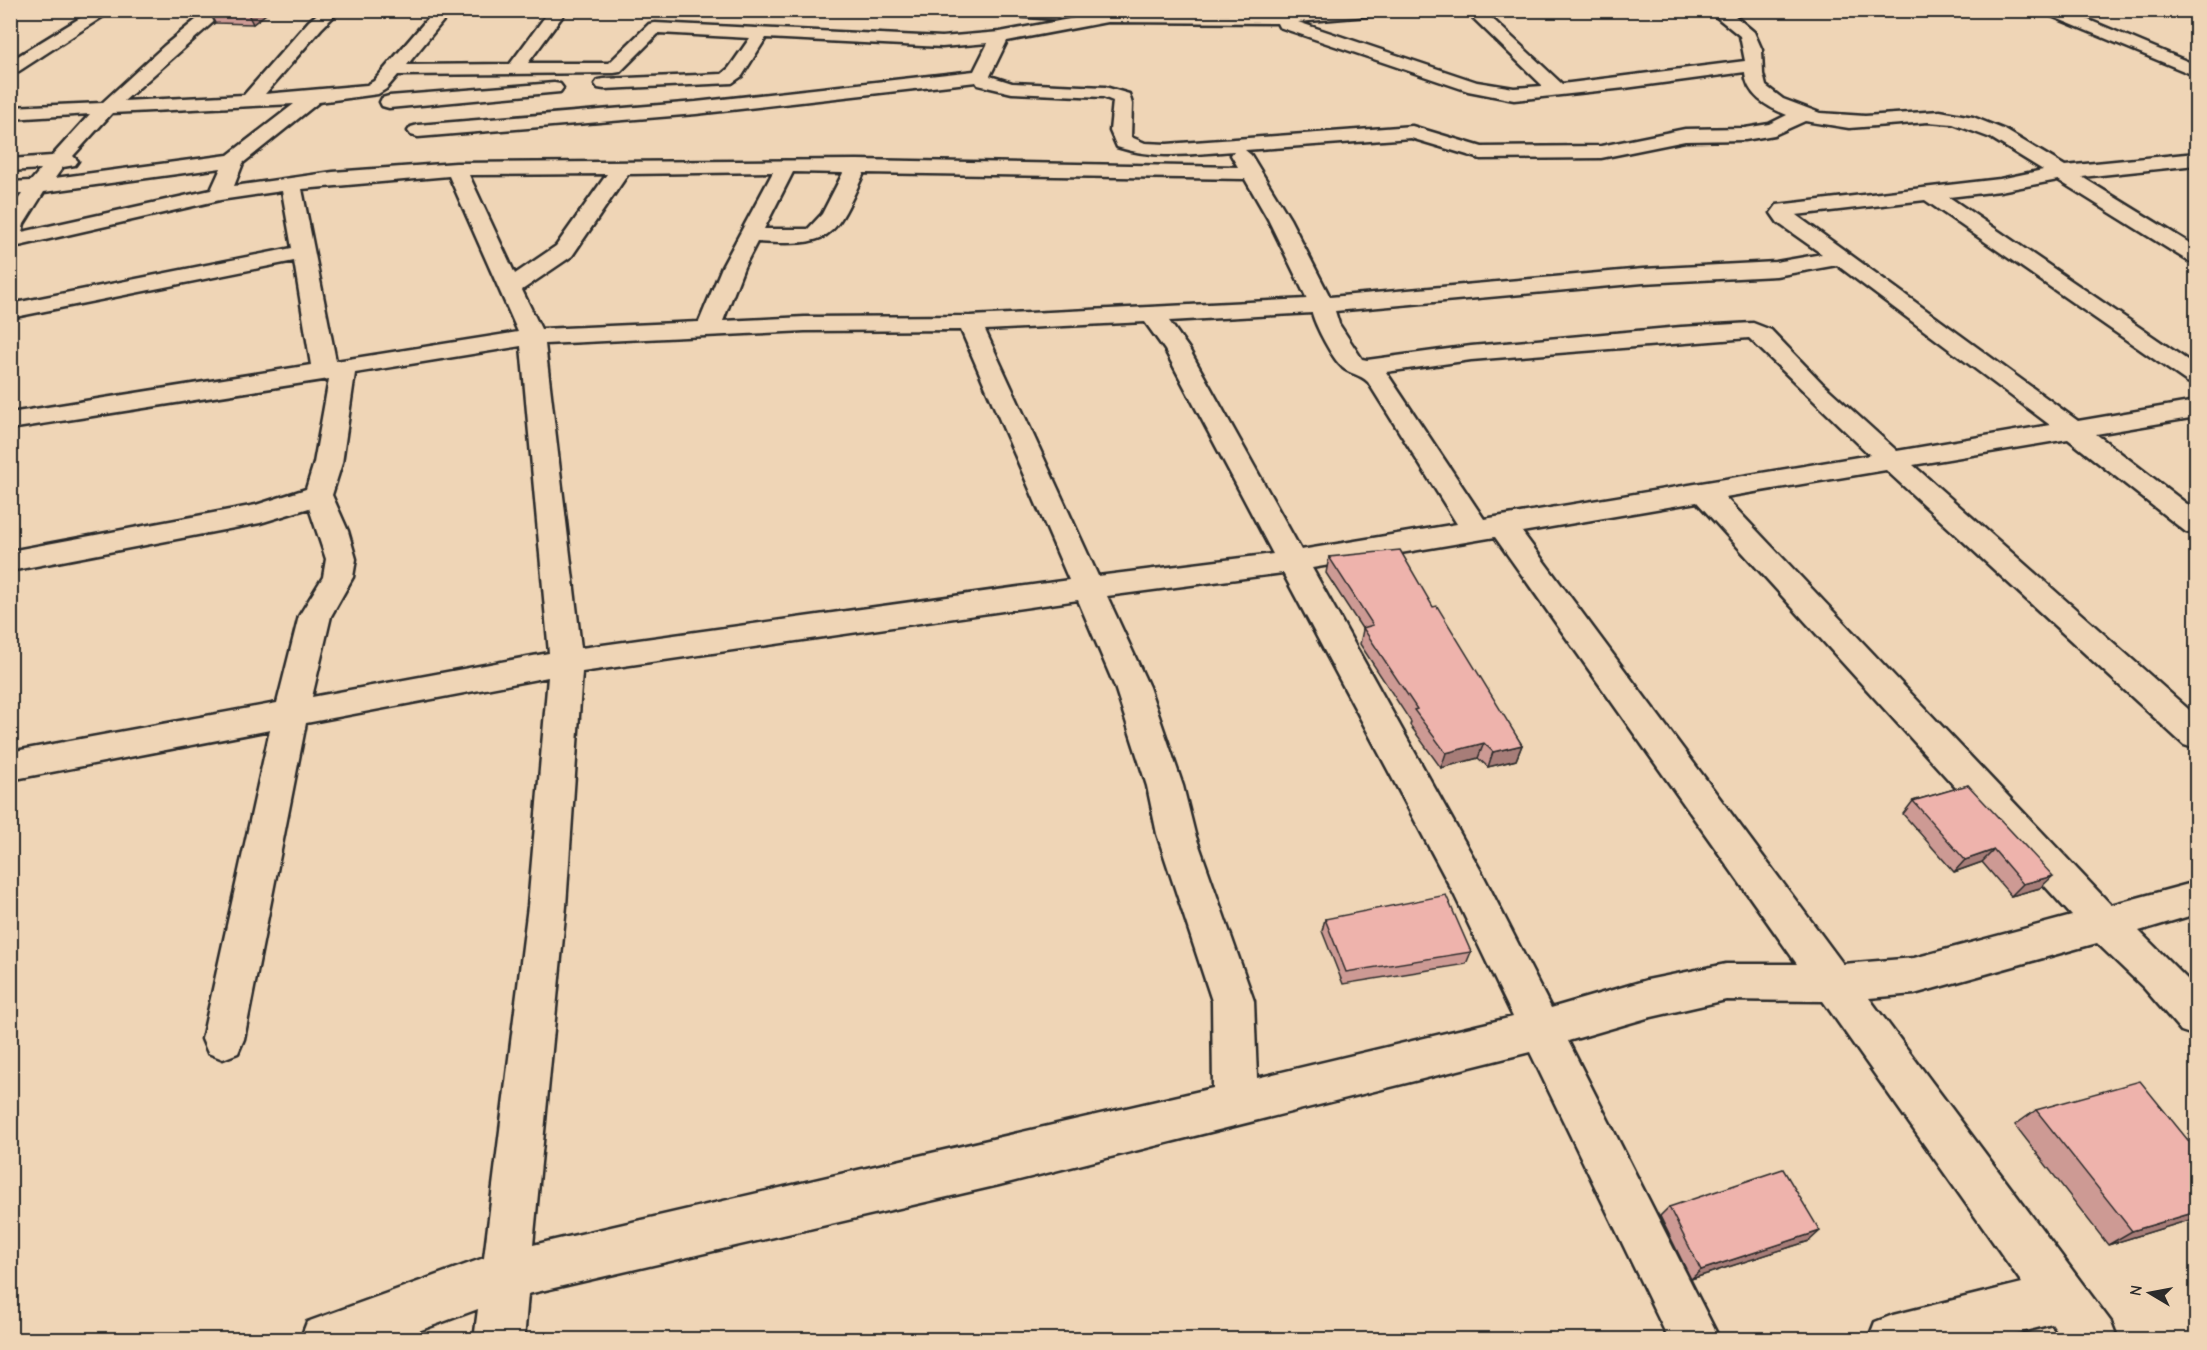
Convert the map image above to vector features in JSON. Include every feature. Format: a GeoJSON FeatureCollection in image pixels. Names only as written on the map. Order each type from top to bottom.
{"type":"FeatureCollection","features":[{"type":"Feature","properties":{"kind":"street"},"geometry":{"type":"LineString","coordinates":[[10,69],[105,10]]}},
{"type":"Feature","properties":{"kind":"street"},"geometry":{"type":"LineString","coordinates":[[10,234],[37,187],[56,162],[182,39],[219,10]]}},
{"type":"Feature","properties":{"kind":"street"},"geometry":{"type":"LineString","coordinates":[[250,100],[315,25],[332,10]]}},
{"type":"Feature","properties":{"kind":"street"},"geometry":{"type":"LineString","coordinates":[[10,113],[314,97],[372,90],[394,70],[444,10]]}},
{"type":"Feature","properties":{"kind":"street"},"geometry":{"type":"LineString","coordinates":[[515,69],[559,10]]}},
{"type":"Feature","properties":{"kind":"street"},"geometry":{"type":"LineString","coordinates":[[604,84],[614,68],[655,28],[669,10]]}},
{"type":"Feature","properties":{"kind":"street"},"geometry":{"type":"LineString","coordinates":[[997,10],[1107,17]]}},
{"type":"Feature","properties":{"kind":"street"},"geometry":{"type":"LineString","coordinates":[[655,28],[942,42],[1000,37],[1133,14],[1271,15],[1379,10]]}},
{"type":"Feature","properties":{"kind":"street"},"geometry":{"type":"LineString","coordinates":[[1473,10],[1558,90]]}},
{"type":"Feature","properties":{"kind":"street"},"geometry":{"type":"LineString","coordinates":[[1716,10],[1738,25],[1749,38],[1754,65],[1752,79],[1759,90],[1774,102],[1802,115],[1840,123],[1924,116],[1960,119],[1998,134],[2196,256]]}},
{"type":"Feature","properties":{"kind":"street"},"geometry":{"type":"LineString","coordinates":[[2050,10],[2196,71]]}},
{"type":"Feature","properties":{"kind":"street"},"geometry":{"type":"LineString","coordinates":[[1271,15],[1474,87],[1514,94],[1754,65]]}},
{"type":"Feature","properties":{"kind":"street"},"geometry":{"type":"LineString","coordinates":[[389,102],[604,84],[726,80],[736,72],[761,33]]}},
{"type":"Feature","properties":{"kind":"street"},"geometry":{"type":"LineString","coordinates":[[981,76],[1000,37]]}},
{"type":"Feature","properties":{"kind":"street"},"geometry":{"type":"LineString","coordinates":[[394,70],[614,68]]}},
{"type":"Feature","properties":{"kind":"street"},"geometry":{"type":"LineString","coordinates":[[981,76],[984,81],[994,85],[1012,88],[1105,92],[1122,98],[1124,107],[1119,120],[1120,137],[1124,143],[1134,147],[1167,150],[1412,132],[1481,153],[1601,152],[1685,135],[1745,134],[1774,129],[1802,115]]}},
{"type":"Feature","properties":{"kind":"street"},"geometry":{"type":"LineString","coordinates":[[418,131],[696,108],[981,76]]}},
{"type":"Feature","properties":{"kind":"street"},"geometry":{"type":"LineString","coordinates":[[220,194],[241,154],[314,97]]}},
{"type":"Feature","properties":{"kind":"street"},"geometry":{"type":"LineString","coordinates":[[1235,144],[1279,219],[1322,305],[1327,324],[1353,364],[1370,370],[1378,378],[1488,528],[1835,983],[2093,1340]]}},
{"type":"Feature","properties":{"kind":"street"},"geometry":{"type":"LineString","coordinates":[[10,165],[241,154]]}},
{"type":"Feature","properties":{"kind":"street"},"geometry":{"type":"LineString","coordinates":[[10,188],[37,187],[241,154]]}},
{"type":"Feature","properties":{"kind":"street"},"geometry":{"type":"LineString","coordinates":[[2196,159],[2061,173],[2000,185],[1782,211],[1786,218],[2072,429],[2196,525]]}},
{"type":"Feature","properties":{"kind":"street"},"geometry":{"type":"LineString","coordinates":[[509,288],[564,251],[623,166]]}},
{"type":"Feature","properties":{"kind":"street"},"geometry":{"type":"LineString","coordinates":[[708,328],[750,235],[786,166]]}},
{"type":"Feature","properties":{"kind":"street"},"geometry":{"type":"LineString","coordinates":[[10,242],[220,194],[333,178],[456,169],[857,166],[1250,173]]}},
{"type":"Feature","properties":{"kind":"street"},"geometry":{"type":"LineString","coordinates":[[750,235],[801,236],[819,232],[827,223],[857,166]]}},
{"type":"Feature","properties":{"kind":"street"},"geometry":{"type":"LineString","coordinates":[[456,169],[532,337],[566,662],[547,906],[499,1340]]}},
{"type":"Feature","properties":{"kind":"street"},"geometry":{"type":"LineString","coordinates":[[223,1039],[291,713],[315,616],[338,577],[341,559],[333,531],[318,495],[328,463],[334,370],[305,252],[291,183]]}},
{"type":"Feature","properties":{"kind":"street"},"geometry":{"type":"LineString","coordinates":[[1929,193],[2196,377]]}},
{"type":"Feature","properties":{"kind":"street"},"geometry":{"type":"LineString","coordinates":[[10,312],[305,252]]}},
{"type":"Feature","properties":{"kind":"street"},"geometry":{"type":"LineString","coordinates":[[10,421],[532,337],[805,324],[970,323],[1322,305],[1581,280],[1776,269],[1840,257]]}},
{"type":"Feature","properties":{"kind":"street"},"geometry":{"type":"LineString","coordinates":[[1152,315],[1177,349],[1468,884],[1695,1340]]}},
{"type":"Feature","properties":{"kind":"street"},"geometry":{"type":"LineString","coordinates":[[970,323],[1132,687],[1165,786],[1176,834],[1233,1001],[1236,1064],[1234,1105]]}},
{"type":"Feature","properties":{"kind":"street"},"geometry":{"type":"LineString","coordinates":[[1370,370],[1385,362],[1681,334],[1753,330],[1762,335],[1814,388],[1890,459],[2196,736]]}},
{"type":"Feature","properties":{"kind":"street"},"geometry":{"type":"LineString","coordinates":[[10,765],[566,662],[1294,561],[2196,409]]}},
{"type":"Feature","properties":{"kind":"street"},"geometry":{"type":"LineString","coordinates":[[1704,492],[2105,925],[2158,975],[2196,1017]]}},
{"type":"Feature","properties":{"kind":"street"},"geometry":{"type":"LineString","coordinates":[[10,561],[260,514],[318,495]]}},
{"type":"Feature","properties":{"kind":"street"},"geometry":{"type":"LineString","coordinates":[[326,1340],[505,1275],[999,1162],[1541,1030],[1647,999],[1726,982],[1835,983],[1914,976],[2196,898]]}},
{"type":"Feature","properties":{"kind":"street"},"geometry":{"type":"LineString","coordinates":[[1893,1340],[2062,1297]]}},
{"type":"Feature","properties":{"kind":"building"},"geometry":{"type":"Polygon","coordinates":[[[213,10],[252,10],[248,14],[210,13],[213,10]]]}},
{"type":"Feature","properties":{"kind":"building"},"geometry":{"type":"Polygon","coordinates":[[[1400,550],[1433,607],[1437,606],[1522,745],[1493,752],[1484,743],[1446,753],[1414,710],[1417,709],[1363,628],[1373,625],[1329,557],[1400,550]]]}},
{"type":"Feature","properties":{"kind":"building"},"geometry":{"type":"Polygon","coordinates":[[[1968,785],[2053,876],[2023,884],[1994,850],[1965,860],[1913,801],[1968,785]]]}},
{"type":"Feature","properties":{"kind":"building"},"geometry":{"type":"Polygon","coordinates":[[[1446,895],[1471,952],[1346,972],[1325,919],[1446,895]]]}},
{"type":"Feature","properties":{"kind":"building"},"geometry":{"type":"Polygon","coordinates":[[[2140,1081],[2196,1150],[2196,1212],[2132,1231],[2036,1110],[2140,1081]]]}},
{"type":"Feature","properties":{"kind":"building"},"geometry":{"type":"Polygon","coordinates":[[[1783,1169],[1820,1231],[1701,1270],[1669,1207],[1783,1169]]]}}]}
